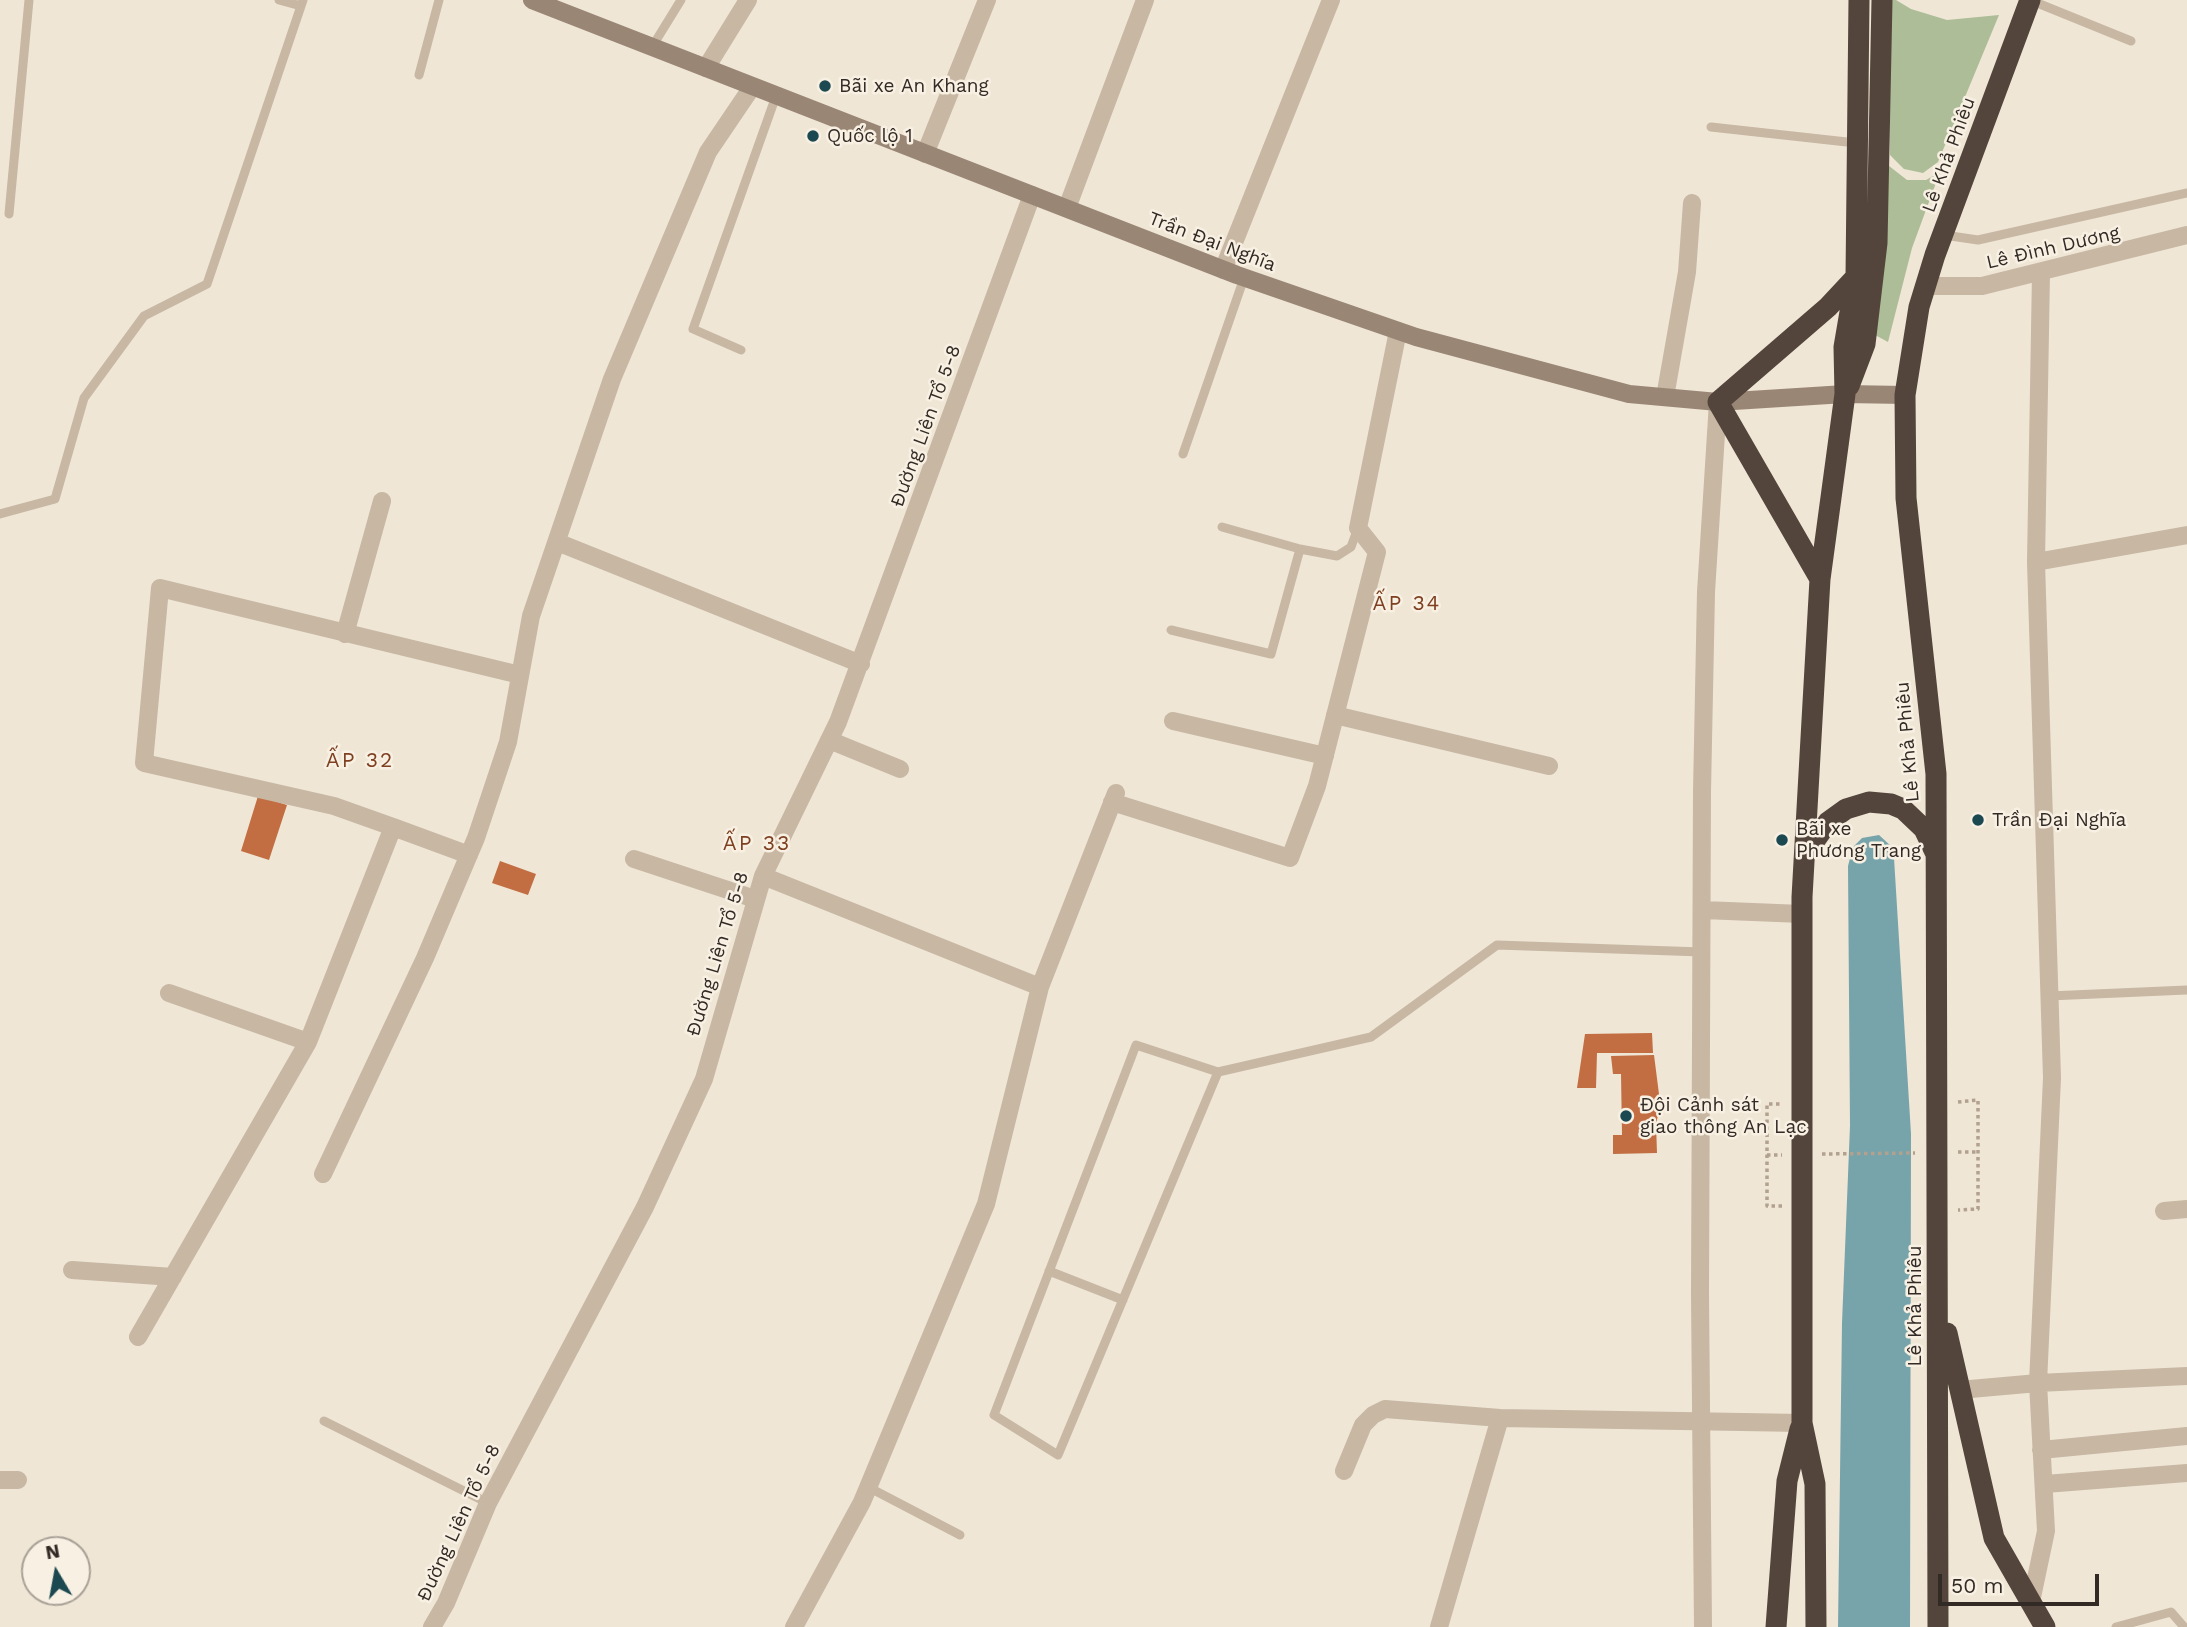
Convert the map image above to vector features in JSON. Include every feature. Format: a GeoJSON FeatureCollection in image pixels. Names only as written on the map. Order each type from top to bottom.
{"type":"FeatureCollection","features":[{"type":"Feature","properties":{"kind":"highway"},"geometry":{"type":"LineString","coordinates":[[1816,1627],[1815,1484],[1801,1423],[1802,914],[1820,579],[1846,394],[1844,347],[1856,277],[1860,143],[1859,0]]}},
{"type":"Feature","properties":{"kind":"highway"},"geometry":{"type":"LineString","coordinates":[[1846,394],[1865,344],[1877,243],[1882,0]]}},
{"type":"Feature","properties":{"kind":"highway","name":"Lê Khả Phiêu"},"geometry":{"type":"LineString","coordinates":[[1938,1627],[1939,1104],[1936,759],[1906,498],[1905,395],[1926,286],[2030,0]]}},
{"type":"Feature","properties":{"kind":"highway"},"geometry":{"type":"LineString","coordinates":[[1820,579],[1718,402],[1828,307],[1856,277]]}},
{"type":"Feature","properties":{"kind":"highway"},"geometry":{"type":"LineString","coordinates":[[1804,859],[1814,838],[1828,822],[1846,809],[1869,802],[1891,804],[1914,817],[1938,857]]}},
{"type":"Feature","properties":{"kind":"highway"},"geometry":{"type":"LineString","coordinates":[[1937,1289],[1994,1538],[2045,1627]]}},
{"type":"Feature","properties":{"kind":"highway"},"geometry":{"type":"LineString","coordinates":[[1776,1627],[1787,1481],[1801,1423]]}},
{"type":"Feature","properties":{"kind":"main road","name":"Trần Đại Nghĩa"},"geometry":{"type":"LineString","coordinates":[[532,0],[1223,270],[1398,331],[1629,394],[1718,402],[1846,394],[1905,395]]}},
{"type":"Feature","properties":{"kind":"street"},"geometry":{"type":"LineString","coordinates":[[706,68],[748,0]]}},
{"type":"Feature","properties":{"kind":"street"},"geometry":{"type":"LineString","coordinates":[[925,154],[987,0]]}},
{"type":"Feature","properties":{"kind":"street"},"geometry":{"type":"LineString","coordinates":[[1067,208],[1145,0]]}},
{"type":"Feature","properties":{"kind":"street"},"geometry":{"type":"LineString","coordinates":[[1223,270],[1331,0]]}},
{"type":"Feature","properties":{"kind":"street"},"geometry":{"type":"LineString","coordinates":[[323,1174],[425,958],[469,855],[508,742],[531,617],[612,379],[703,165],[752,87]]}},
{"type":"Feature","properties":{"kind":"street","name":"Đường Liên Tổ 5-8"},"geometry":{"type":"LineString","coordinates":[[432,1627],[446,1603],[488,1503],[627,1243],[704,1079],[762,876],[829,740],[861,664],[1032,195]]}},
{"type":"Feature","properties":{"kind":"street"},"geometry":{"type":"LineString","coordinates":[[1665,397],[1687,272],[1692,202]]}},
{"type":"Feature","properties":{"kind":"street","name":"Lê Đình Dương"},"geometry":{"type":"LineString","coordinates":[[1926,286],[1982,286],[2187,235]]}},
{"type":"Feature","properties":{"kind":"street"},"geometry":{"type":"LineString","coordinates":[[2031,1602],[2046,1531],[2038,1383],[2052,1077],[2036,562],[2041,273]]}},
{"type":"Feature","properties":{"kind":"street"},"geometry":{"type":"LineString","coordinates":[[794,1627],[868,1487],[986,1205],[1040,987],[1114,797],[1290,858],[1317,786],[1377,552],[1358,528],[1398,331]]}},
{"type":"Feature","properties":{"kind":"street"},"geometry":{"type":"LineString","coordinates":[[1703,1627],[1700,1421],[1706,592],[1718,402]]}},
{"type":"Feature","properties":{"kind":"street"},"geometry":{"type":"LineString","coordinates":[[345,635],[382,501]]}},
{"type":"Feature","properties":{"kind":"street"},"geometry":{"type":"LineString","coordinates":[[2036,562],[2187,535]]}},
{"type":"Feature","properties":{"kind":"street"},"geometry":{"type":"LineString","coordinates":[[557,542],[861,664]]}},
{"type":"Feature","properties":{"kind":"street"},"geometry":{"type":"LineString","coordinates":[[469,855],[334,806],[144,763],[160,588],[520,676]]}},
{"type":"Feature","properties":{"kind":"street"},"geometry":{"type":"LineString","coordinates":[[1335,715],[1549,766]]}},
{"type":"Feature","properties":{"kind":"street"},"geometry":{"type":"LineString","coordinates":[[1173,721],[1325,756]]}},
{"type":"Feature","properties":{"kind":"street"},"geometry":{"type":"LineString","coordinates":[[829,740],[900,769]]}},
{"type":"Feature","properties":{"kind":"street"},"geometry":{"type":"LineString","coordinates":[[138,1337],[308,1042],[393,827]]}},
{"type":"Feature","properties":{"kind":"street"},"geometry":{"type":"LineString","coordinates":[[634,859],[755,899]]}},
{"type":"Feature","properties":{"kind":"street"},"geometry":{"type":"LineString","coordinates":[[762,876],[1040,987]]}},
{"type":"Feature","properties":{"kind":"street"},"geometry":{"type":"LineString","coordinates":[[1703,910],[1802,914]]}},
{"type":"Feature","properties":{"kind":"street"},"geometry":{"type":"LineString","coordinates":[[169,993],[308,1042]]}},
{"type":"Feature","properties":{"kind":"street"},"geometry":{"type":"LineString","coordinates":[[2164,1211],[2187,1209]]}},
{"type":"Feature","properties":{"kind":"street"},"geometry":{"type":"LineString","coordinates":[[72,1270],[173,1277]]}},
{"type":"Feature","properties":{"kind":"street"},"geometry":{"type":"LineString","coordinates":[[1959,1391],[2038,1383],[2187,1376]]}},
{"type":"Feature","properties":{"kind":"street"},"geometry":{"type":"LineString","coordinates":[[1345,1471],[1363,1425],[1373,1415],[1385,1409],[1500,1418],[1801,1423]]}},
{"type":"Feature","properties":{"kind":"street"},"geometry":{"type":"LineString","coordinates":[[1439,1627],[1500,1418]]}},
{"type":"Feature","properties":{"kind":"street"},"geometry":{"type":"LineString","coordinates":[[2040,1450],[2187,1436]]}},
{"type":"Feature","properties":{"kind":"street"},"geometry":{"type":"LineString","coordinates":[[2045,1484],[2187,1473]]}},
{"type":"Feature","properties":{"kind":"lane"},"geometry":{"type":"LineString","coordinates":[[9,214],[29,0]]}},
{"type":"Feature","properties":{"kind":"lane"},"geometry":{"type":"LineString","coordinates":[[0,514],[55,499],[84,398],[144,316],[207,284],[302,3],[279,0]]}},
{"type":"Feature","properties":{"kind":"lane"},"geometry":{"type":"LineString","coordinates":[[419,75],[439,0]]}},
{"type":"Feature","properties":{"kind":"lane"},"geometry":{"type":"LineString","coordinates":[[652,47],[681,0]]}},
{"type":"Feature","properties":{"kind":"lane"},"geometry":{"type":"LineString","coordinates":[[2030,0],[2132,41]]}},
{"type":"Feature","properties":{"kind":"lane"},"geometry":{"type":"LineString","coordinates":[[741,350],[693,329],[776,96]]}},
{"type":"Feature","properties":{"kind":"lane"},"geometry":{"type":"LineString","coordinates":[[1711,127],[1860,143]]}},
{"type":"Feature","properties":{"kind":"lane"},"geometry":{"type":"LineString","coordinates":[[1944,235],[1978,240],[2187,193]]}},
{"type":"Feature","properties":{"kind":"lane"},"geometry":{"type":"LineString","coordinates":[[1182,454],[1244,278]]}},
{"type":"Feature","properties":{"kind":"lane"},"geometry":{"type":"LineString","coordinates":[[1222,527],[1300,549],[1342,555],[1351,547],[1358,528]]}},
{"type":"Feature","properties":{"kind":"lane"},"geometry":{"type":"LineString","coordinates":[[1171,629],[1271,654],[1300,549]]}},
{"type":"Feature","properties":{"kind":"lane"},"geometry":{"type":"LineString","coordinates":[[1218,1072],[1058,1455],[994,1415],[1136,1045],[1218,1072],[1371,1037],[1497,945],[1702,952]]}},
{"type":"Feature","properties":{"kind":"lane"},"geometry":{"type":"LineString","coordinates":[[2049,996],[2187,990]]}},
{"type":"Feature","properties":{"kind":"lane"},"geometry":{"type":"LineString","coordinates":[[1049,1271],[1123,1300]]}},
{"type":"Feature","properties":{"kind":"lane"},"geometry":{"type":"LineString","coordinates":[[324,1421],[488,1503]]}},
{"type":"Feature","properties":{"kind":"lane"},"geometry":{"type":"LineString","coordinates":[[868,1487],[960,1535]]}},
{"type":"Feature","properties":{"kind":"lane"},"geometry":{"type":"LineString","coordinates":[[2116,1627],[2171,1612],[2185,1627]]}},
{"type":"Feature","properties":{"kind":"path"},"geometry":{"type":"LineString","coordinates":[[1938,1211],[1978,1209],[1978,1100],[1939,1104]]}},
{"type":"Feature","properties":{"kind":"path"},"geometry":{"type":"LineString","coordinates":[[1802,1104],[1767,1104],[1767,1206],[1802,1205]]}},
{"type":"Feature","properties":{"kind":"path"},"geometry":{"type":"LineString","coordinates":[[1952,1152],[1978,1152]]}},
{"type":"Feature","properties":{"kind":"path"},"geometry":{"type":"LineString","coordinates":[[1820,1154],[1925,1153]]}},
{"type":"Feature","properties":{"kind":"path"},"geometry":{"type":"LineString","coordinates":[[1767,1155],[1793,1154]]}},
{"type":"Feature","properties":{"kind":"green space"},"geometry":{"type":"Polygon","coordinates":[[[1887,0],[1896,0],[1911,9],[1947,20],[1999,15],[1938,162],[1923,173],[1904,169],[1890,155],[1887,0]]]}},
{"type":"Feature","properties":{"kind":"green space"},"geometry":{"type":"Polygon","coordinates":[[[1884,162],[1907,180],[1926,180],[1940,172],[1912,248],[1888,342],[1875,335],[1884,162]]]}},
{"type":"Feature","properties":{"kind":"water"},"geometry":{"type":"Polygon","coordinates":[[[1879,835],[1892,847],[1894,858],[1911,1134],[1910,1627],[1838,1627],[1842,1323],[1850,1126],[1848,866],[1853,847],[1862,838],[1879,835]]]}},
{"type":"Feature","properties":{"kind":"building"},"geometry":{"type":"Polygon","coordinates":[[[258,796],[287,805],[269,860],[241,851],[258,796]]]}},
{"type":"Feature","properties":{"kind":"building"},"geometry":{"type":"Polygon","coordinates":[[[500,861],[536,874],[528,895],[492,883],[500,861]]]}},
{"type":"Feature","properties":{"kind":"building"},"geometry":{"type":"Polygon","coordinates":[[[1652,1033],[1653,1053],[1597,1053],[1596,1088],[1577,1088],[1585,1034],[1652,1033]]]}},
{"type":"Feature","properties":{"kind":"building"},"geometry":{"type":"Polygon","coordinates":[[[1654,1055],[1660,1102],[1656,1102],[1656,1108],[1660,1107],[1656,1124],[1657,1153],[1613,1154],[1613,1135],[1622,1135],[1621,1074],[1613,1074],[1611,1056],[1654,1055]]]}},
{"type":"Feature","properties":{"kind":"place","name":"Bãi xe An Khang"},"geometry":{"type":"Point","coordinates":[825,86]}},
{"type":"Feature","properties":{"kind":"place","name":"Quốc lộ 1"},"geometry":{"type":"Point","coordinates":[813,136]}},
{"type":"Feature","properties":{"kind":"place","name":"Trần Đại Nghĩa"},"geometry":{"type":"Point","coordinates":[1978,820]}},
{"type":"Feature","properties":{"kind":"place","name":"Bãi xe Phương Trang"},"geometry":{"type":"Point","coordinates":[1782,840]}},
{"type":"Feature","properties":{"kind":"place","name":"Đội Cảnh sát giao thông An Lạc"},"geometry":{"type":"Point","coordinates":[1626,1116]}},
{"type":"Feature","properties":{"kind":"district","name":"ẤP 34"},"geometry":{"type":"Point","coordinates":[1407,604]}},
{"type":"Feature","properties":{"kind":"district","name":"ẤP 32"},"geometry":{"type":"Point","coordinates":[360,761]}},
{"type":"Feature","properties":{"kind":"district","name":"ẤP 33"},"geometry":{"type":"Point","coordinates":[757,844]}}]}
